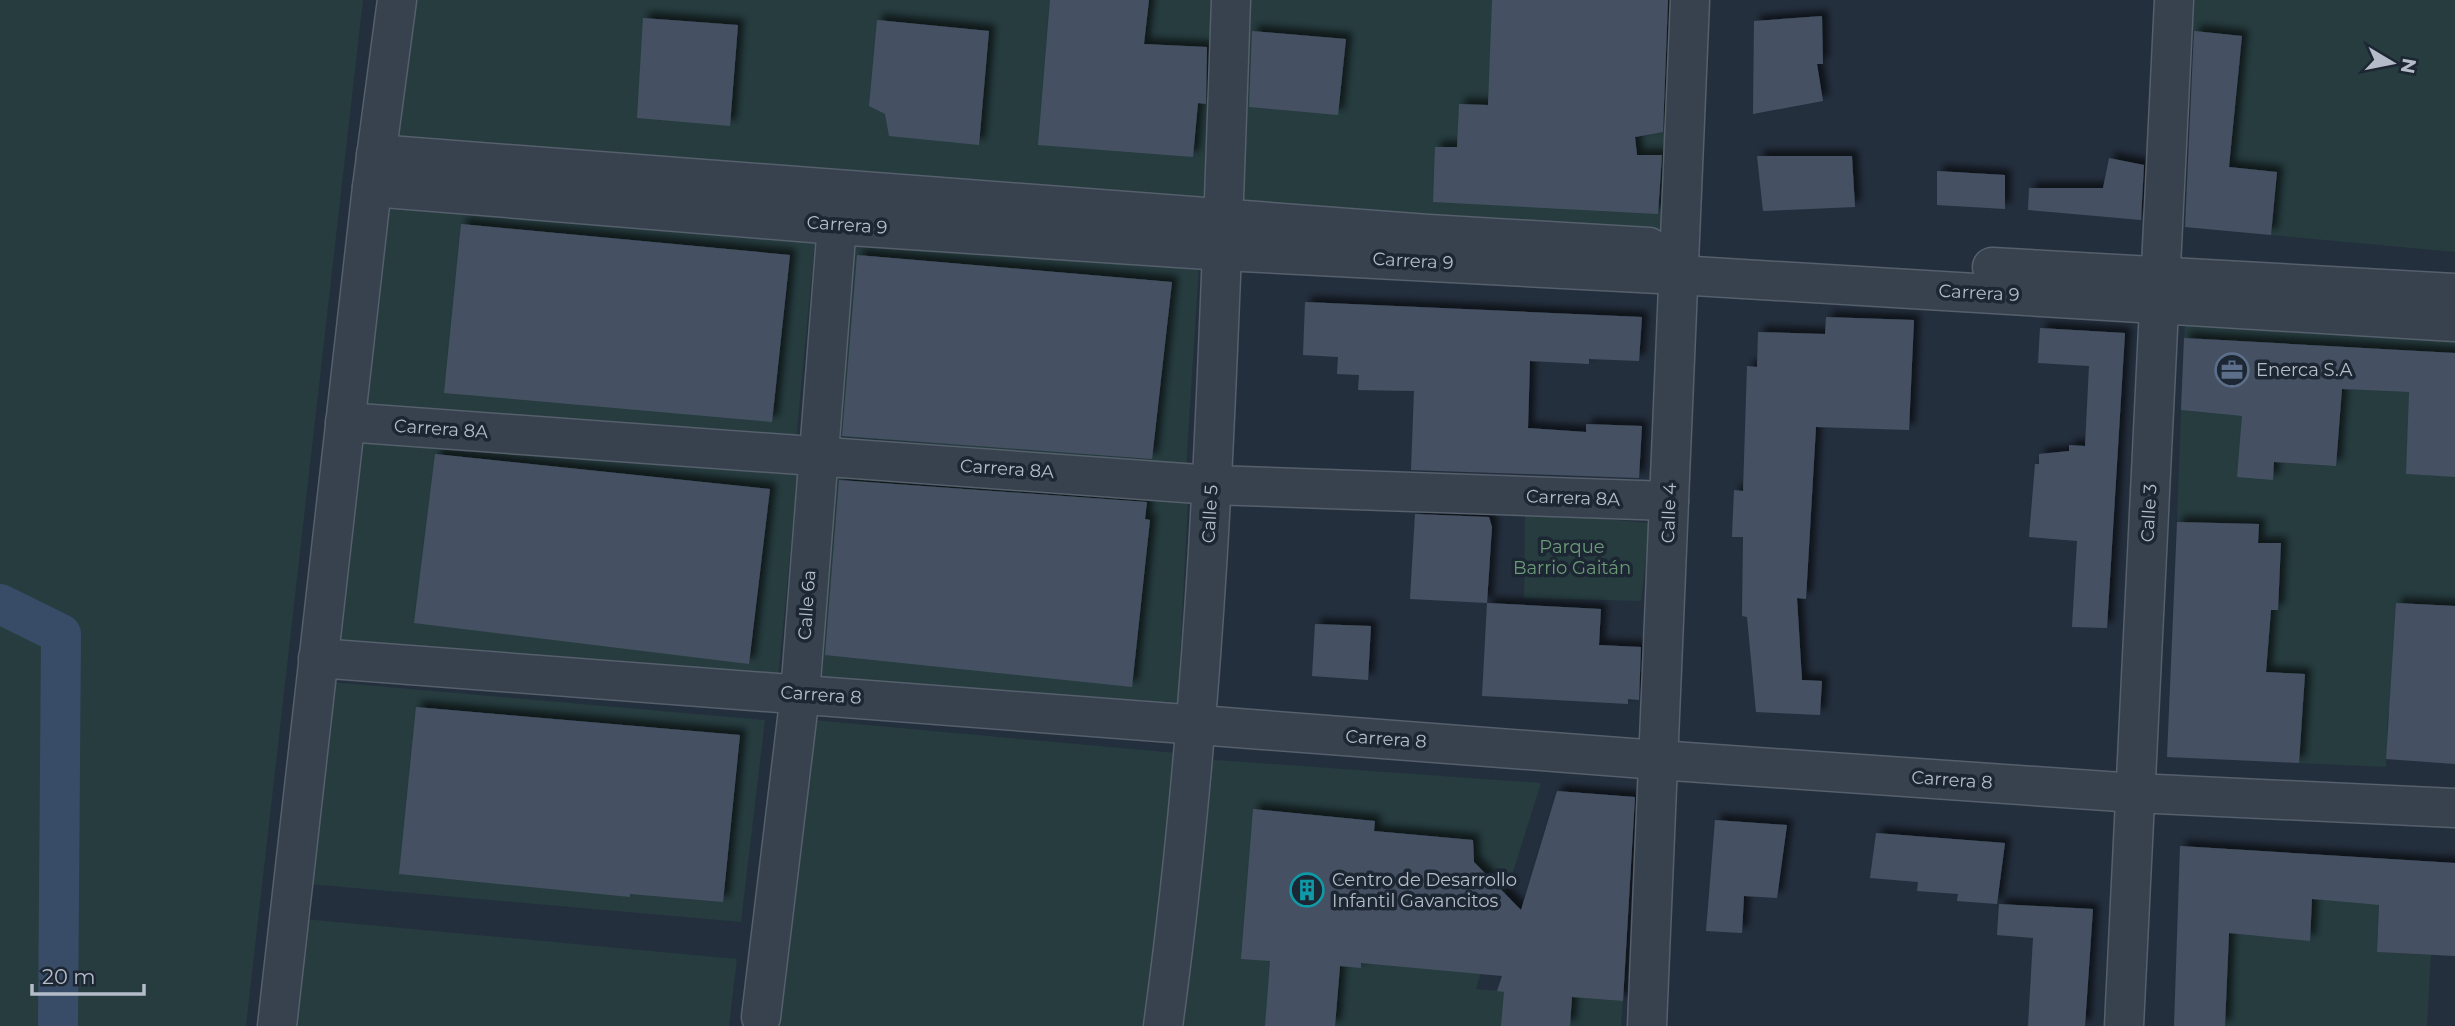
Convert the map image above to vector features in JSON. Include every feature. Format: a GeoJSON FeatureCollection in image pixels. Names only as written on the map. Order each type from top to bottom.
{"type":"FeatureCollection","features":[{"type":"Feature","properties":{"kind":"street"},"geometry":{"type":"LineString","coordinates":[[277,1026],[374,171],[397,0]]}},
{"type":"Feature","properties":{"kind":"street","name":"Calle 5"},"geometry":{"type":"LineString","coordinates":[[1163,1026],[1198,724],[1212,485],[1231,0]]}},
{"type":"Feature","properties":{"kind":"street","name":"Calle 4"},"geometry":{"type":"LineString","coordinates":[[1647,1026],[1690,0]]}},
{"type":"Feature","properties":{"kind":"street","name":"Calle 3"},"geometry":{"type":"LineString","coordinates":[[2124,1026],[2174,0]]}},
{"type":"Feature","properties":{"kind":"street","name":"Carrera 9"},"geometry":{"type":"LineString","coordinates":[[374,171],[1223,235],[1428,234],[1678,262],[2160,290],[2455,293]]}},
{"type":"Feature","properties":{"kind":"street","name":"Calle 6a"},"geometry":{"type":"LineString","coordinates":[[761,1017],[800,694],[838,208]]}},
{"type":"Feature","properties":{"kind":"street","name":"Carrera 9"},"geometry":{"type":"LineString","coordinates":[[2160,290],[2455,322]]}},
{"type":"Feature","properties":{"kind":"street","name":"Carrera 8A"},"geometry":{"type":"LineString","coordinates":[[345,422],[1212,485],[1669,501]]}},
{"type":"Feature","properties":{"kind":"street","name":"Carrera 8"},"geometry":{"type":"LineString","coordinates":[[318,658],[1658,760],[2135,793],[2455,808]]}},
{"type":"Feature","properties":{"kind":"green space"},"geometry":{"type":"Polygon","coordinates":[[[0,0],[363,0],[246,1026],[0,1026],[0,0]]]}},
{"type":"Feature","properties":{"kind":"green space"},"geometry":{"type":"Polygon","coordinates":[[[409,0],[1219,0],[1211,206],[390,146],[409,0]]]}},
{"type":"Feature","properties":{"kind":"green space"},"geometry":{"type":"Polygon","coordinates":[[[1249,0],[1681,0],[1668,237],[1237,209],[1249,0]]]}},
{"type":"Feature","properties":{"kind":"green space"},"geometry":{"type":"Polygon","coordinates":[[[2193,0],[2455,0],[2455,252],[2271,235],[2277,172],[2229,167],[2242,36],[2191,31],[2193,0]]]}},
{"type":"Feature","properties":{"kind":"green space"},"geometry":{"type":"Polygon","coordinates":[[[383,203],[815,241],[796,441],[360,409],[383,203]]]}},
{"type":"Feature","properties":{"kind":"green space"},"geometry":{"type":"Polygon","coordinates":[[[850,239],[1199,267],[1186,468],[1092,457],[836,436],[850,239]]]}},
{"type":"Feature","properties":{"kind":"green space"},"geometry":{"type":"Polygon","coordinates":[[[2186,311],[2455,328],[2455,353],[2184,338],[2186,311]]]}},
{"type":"Feature","properties":{"kind":"green space"},"geometry":{"type":"Polygon","coordinates":[[[2342,389],[2409,392],[2407,474],[2455,477],[2455,606],[2448,717],[2388,714],[2386,767],[2299,763],[2305,674],[2266,672],[2270,610],[2278,610],[2281,543],[2258,543],[2259,524],[2177,522],[2181,410],[2242,416],[2273,480],[2274,462],[2336,466],[2342,389]]]}},
{"type":"Feature","properties":{"kind":"green space"},"geometry":{"type":"Polygon","coordinates":[[[359,440],[798,472],[778,679],[337,643],[359,440]]]}},
{"type":"Feature","properties":{"kind":"green space"},"geometry":{"type":"Polygon","coordinates":[[[835,474],[1188,502],[1177,713],[813,684],[835,474]]]}},
{"type":"Feature","properties":{"kind":"green space","name":"Parque Barrio Gaitán"},"geometry":{"type":"Polygon","coordinates":[[[1525,512],[1650,523],[1641,601],[1524,598],[1525,512]]]}},
{"type":"Feature","properties":{"kind":"green space"},"geometry":{"type":"Polygon","coordinates":[[[331,682],[765,720],[741,922],[309,884],[331,682]]]}},
{"type":"Feature","properties":{"kind":"green space"},"geometry":{"type":"Polygon","coordinates":[[[813,720],[1176,753],[1144,1026],[778,1026],[813,720]]]}},
{"type":"Feature","properties":{"kind":"green space"},"geometry":{"type":"Polygon","coordinates":[[[1201,759],[1541,783],[1476,989],[1623,1001],[1621,1026],[1168,1026],[1201,759]]]}},
{"type":"Feature","properties":{"kind":"green space"},"geometry":{"type":"Polygon","coordinates":[[[2312,899],[2379,905],[2377,952],[2431,955],[2427,1026],[2225,1026],[2229,933],[2261,936],[2312,899]]]}},
{"type":"Feature","properties":{"kind":"green space"},"geometry":{"type":"Polygon","coordinates":[[[304,919],[737,959],[729,1026],[293,1026],[304,919]]]}},
{"type":"Feature","properties":{"kind":"building"},"geometry":{"type":"Polygon","coordinates":[[[1050,0],[1149,0],[1144,44],[1207,47],[1206,104],[1198,103],[1193,157],[1038,145],[1050,0]]]}},
{"type":"Feature","properties":{"kind":"building"},"geometry":{"type":"Polygon","coordinates":[[[1492,0],[1668,0],[1663,132],[1635,137],[1637,155],[1662,155],[1658,214],[1433,202],[1435,147],[1457,147],[1459,104],[1488,105],[1492,0]]]}},
{"type":"Feature","properties":{"kind":"building"},"geometry":{"type":"Polygon","coordinates":[[[1822,16],[1823,64],[1817,64],[1823,101],[1753,114],[1754,21],[1822,16]]]}},
{"type":"Feature","properties":{"kind":"building"},"geometry":{"type":"Polygon","coordinates":[[[643,18],[738,25],[730,126],[637,118],[643,18]]]}},
{"type":"Feature","properties":{"kind":"building"},"geometry":{"type":"Polygon","coordinates":[[[877,20],[989,31],[979,145],[889,136],[885,114],[869,106],[877,20]]]}},
{"type":"Feature","properties":{"kind":"building"},"geometry":{"type":"Polygon","coordinates":[[[1252,31],[1346,39],[1338,115],[1249,107],[1252,31]]]}},
{"type":"Feature","properties":{"kind":"building"},"geometry":{"type":"Polygon","coordinates":[[[2194,31],[2242,36],[2229,167],[2277,172],[2271,235],[2185,227],[2194,31]]]}},
{"type":"Feature","properties":{"kind":"building"},"geometry":{"type":"Polygon","coordinates":[[[1757,156],[1852,156],[1855,207],[1763,211],[1757,156]]]}},
{"type":"Feature","properties":{"kind":"building"},"geometry":{"type":"Polygon","coordinates":[[[2109,158],[2144,165],[2141,220],[2028,210],[2029,188],[2103,188],[2109,158]]]}},
{"type":"Feature","properties":{"kind":"building"},"geometry":{"type":"Polygon","coordinates":[[[1937,171],[2005,175],[2005,209],[1937,205],[1937,171]]]}},
{"type":"Feature","properties":{"kind":"building"},"geometry":{"type":"Polygon","coordinates":[[[461,224],[790,255],[772,422],[444,393],[461,224]]]}},
{"type":"Feature","properties":{"kind":"building"},"geometry":{"type":"Polygon","coordinates":[[[857,255],[1172,282],[1152,459],[842,436],[857,255]]]}},
{"type":"Feature","properties":{"kind":"building"},"geometry":{"type":"Polygon","coordinates":[[[1305,302],[1642,317],[1639,361],[1589,359],[1589,364],[1530,361],[1528,428],[1586,432],[1586,424],[1642,426],[1639,478],[1411,470],[1414,391],[1358,390],[1359,375],[1337,374],[1338,357],[1303,355],[1305,302]]]}},
{"type":"Feature","properties":{"kind":"building"},"geometry":{"type":"Polygon","coordinates":[[[1826,317],[1914,320],[1909,430],[1816,427],[1806,599],[1797,598],[1802,680],[1822,681],[1820,715],[1756,712],[1747,617],[1742,616],[1743,537],[1732,537],[1734,490],[1743,491],[1747,366],[1757,367],[1758,332],[1825,334],[1826,317]]]}},
{"type":"Feature","properties":{"kind":"building"},"geometry":{"type":"Polygon","coordinates":[[[2040,328],[2125,333],[2107,628],[2072,627],[2077,541],[2029,537],[2035,464],[2039,464],[2039,454],[2069,451],[2069,445],[2085,446],[2089,366],[2038,363],[2040,328]]]}},
{"type":"Feature","properties":{"kind":"building"},"geometry":{"type":"Polygon","coordinates":[[[2184,338],[2455,353],[2455,477],[2406,474],[2409,392],[2342,389],[2336,466],[2274,462],[2273,480],[2237,477],[2242,416],[2181,410],[2184,338]]]}},
{"type":"Feature","properties":{"kind":"building"},"geometry":{"type":"Polygon","coordinates":[[[435,454],[770,489],[749,664],[414,623],[435,454]]]}},
{"type":"Feature","properties":{"kind":"building"},"geometry":{"type":"Polygon","coordinates":[[[839,480],[1147,502],[1145,519],[1150,520],[1132,687],[825,655],[839,480]]]}},
{"type":"Feature","properties":{"kind":"building"},"geometry":{"type":"Polygon","coordinates":[[[1415,514],[1489,517],[1492,527],[1487,603],[1410,599],[1415,514]]]}},
{"type":"Feature","properties":{"kind":"building"},"geometry":{"type":"Polygon","coordinates":[[[2177,522],[2259,524],[2258,543],[2281,543],[2278,610],[2271,610],[2266,672],[2305,674],[2299,763],[2167,757],[2177,522]]]}},
{"type":"Feature","properties":{"kind":"building"},"geometry":{"type":"Polygon","coordinates":[[[1487,603],[1601,609],[1599,645],[1641,647],[1639,700],[1628,699],[1628,704],[1482,696],[1487,603]]]}},
{"type":"Feature","properties":{"kind":"building"},"geometry":{"type":"Polygon","coordinates":[[[2396,603],[2455,606],[2455,764],[2386,759],[2396,603]]]}},
{"type":"Feature","properties":{"kind":"building"},"geometry":{"type":"Polygon","coordinates":[[[1315,624],[1371,626],[1368,680],[1312,676],[1315,624]]]}},
{"type":"Feature","properties":{"kind":"building"},"geometry":{"type":"Polygon","coordinates":[[[416,707],[740,735],[723,902],[630,894],[630,897],[399,874],[416,707]]]}},
{"type":"Feature","properties":{"kind":"building"},"geometry":{"type":"Polygon","coordinates":[[[1557,791],[1635,797],[1623,1001],[1572,997],[1570,1026],[1501,1026],[1504,992],[1497,991],[1502,976],[1361,963],[1361,968],[1340,966],[1335,1026],[1265,1026],[1270,961],[1241,959],[1253,809],[1375,821],[1374,831],[1473,840],[1474,862],[1521,910],[1557,791]]]}},
{"type":"Feature","properties":{"kind":"building"},"geometry":{"type":"Polygon","coordinates":[[[1715,820],[1787,825],[1777,898],[1744,896],[1742,933],[1706,931],[1715,820]]]}},
{"type":"Feature","properties":{"kind":"building"},"geometry":{"type":"Polygon","coordinates":[[[1876,833],[2005,843],[1997,904],[1957,901],[1958,894],[1917,891],[1918,882],[1870,878],[1876,833]]]}},
{"type":"Feature","properties":{"kind":"building"},"geometry":{"type":"Polygon","coordinates":[[[2180,846],[2455,863],[2455,956],[2377,952],[2379,905],[2312,899],[2310,941],[2229,933],[2225,1026],[2174,1026],[2180,846]]]}},
{"type":"Feature","properties":{"kind":"building"},"geometry":{"type":"Polygon","coordinates":[[[1999,904],[2093,909],[2085,1026],[2028,1026],[2033,938],[1997,935],[1999,904]]]}},
{"type":"Feature","properties":{"kind":"waterway"},"geometry":{"type":"LineString","coordinates":[[0,604],[61,634],[58,1026]]}},
{"type":"Feature","properties":{"kind":"place","name":"Enerca S.A"},"geometry":{"type":"Point","coordinates":[2232,370]}},
{"type":"Feature","properties":{"kind":"place","name":"Centro de Desarrollo Infantil Gavancitos"},"geometry":{"type":"Point","coordinates":[1307,890]}}]}
